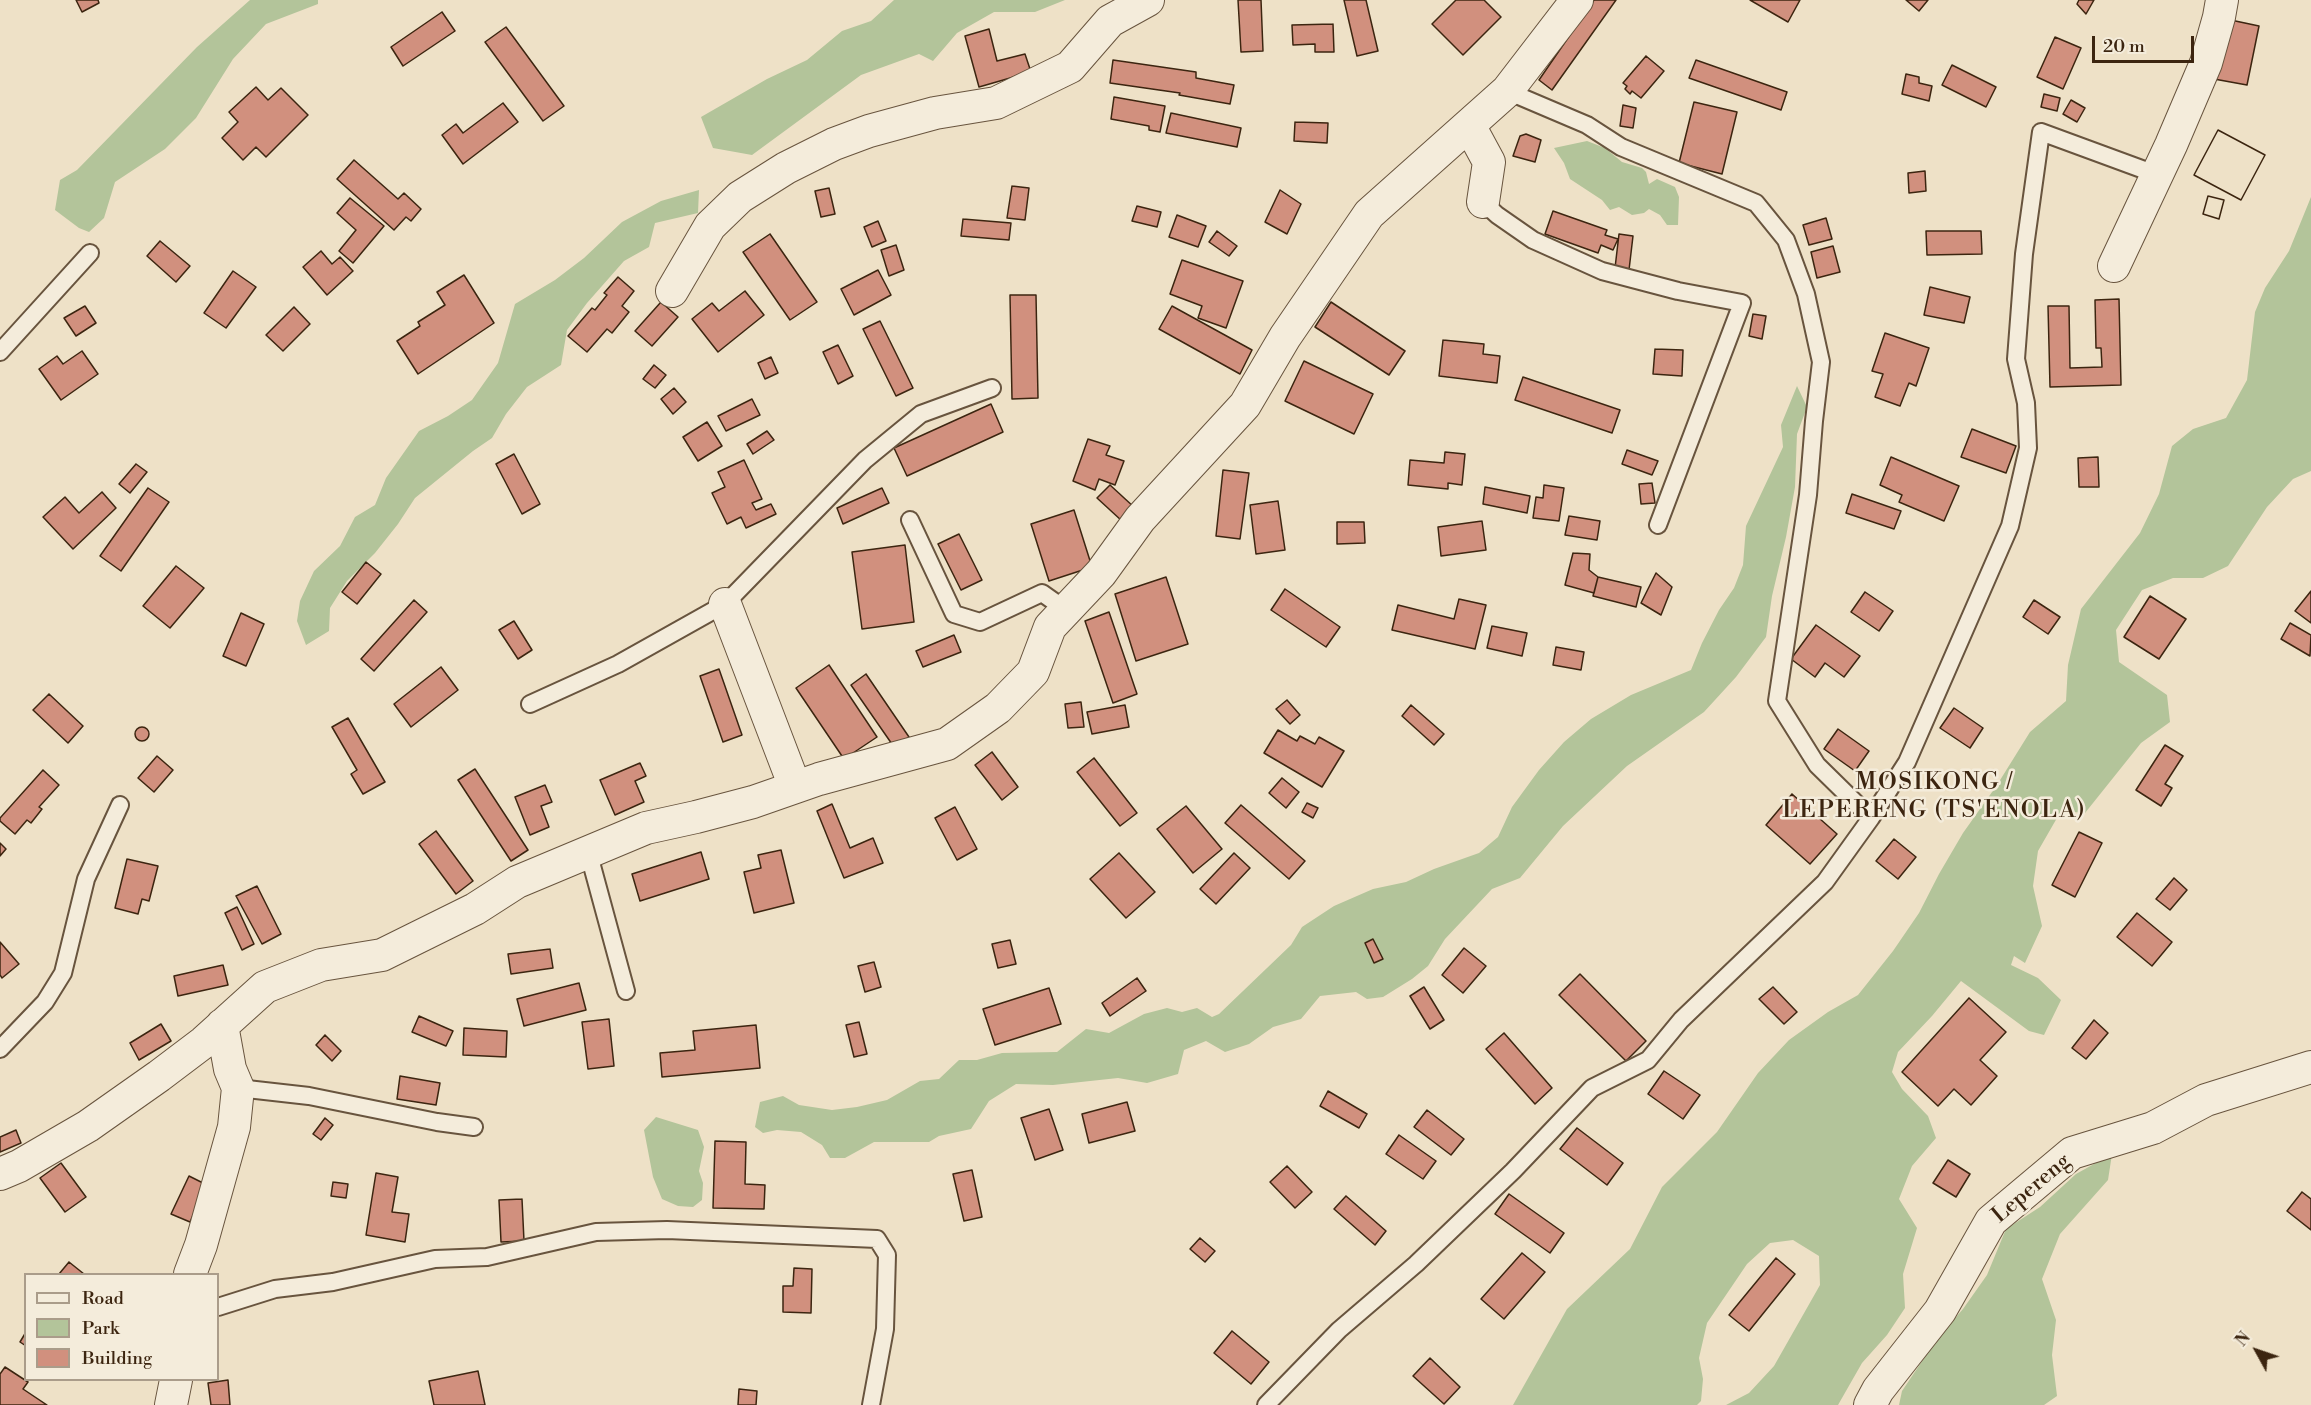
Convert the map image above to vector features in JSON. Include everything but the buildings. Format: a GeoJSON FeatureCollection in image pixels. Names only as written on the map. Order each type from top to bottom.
{"type":"FeatureCollection","features":[{"type":"Feature","properties":{"kind":"street"},"geometry":{"type":"LineString","coordinates":[[672,291],[710,226],[740,197],[786,168],[834,144],[869,131],[935,113],[996,103],[1070,67],[1110,21],[1148,0]]}},
{"type":"Feature","properties":{"kind":"street"},"geometry":{"type":"LineString","coordinates":[[0,1174],[19,1166],[88,1126],[159,1076],[204,1042],[265,987],[321,965],[382,955],[475,909],[517,882],[646,828],[696,817],[947,744],[998,708],[1033,672],[1050,627],[1101,573],[1140,519],[1245,405],[1285,337],[1369,214],[1507,91],[1577,0]]}},
{"type":"Feature","properties":{"kind":"street"},"geometry":{"type":"LineString","coordinates":[[2114,266],[2158,175],[2206,63],[2222,0]]}},
{"type":"Feature","properties":{"kind":"street"},"geometry":{"type":"LineString","coordinates":[[1469,124],[1489,162],[1484,202]]}},
{"type":"Feature","properties":{"kind":"street"},"geometry":{"type":"LineString","coordinates":[[725,604],[795,787]]}},
{"type":"Feature","properties":{"kind":"street"},"geometry":{"type":"LineString","coordinates":[[191,1273],[201,1245],[234,1127],[238,1088],[231,1069],[222,1025]]}},
{"type":"Feature","properties":{"kind":"street","name":"Lepereng"},"geometry":{"type":"LineString","coordinates":[[1870,1405],[1878,1390],[1940,1311],[1991,1221],[2072,1153],[2153,1128],[2206,1100],[2311,1067]]}},
{"type":"Feature","properties":{"kind":"street"},"geometry":{"type":"LineString","coordinates":[[171,1405],[176,1381]]}},
{"type":"Feature","properties":{"kind":"lane"},"geometry":{"type":"LineString","coordinates":[[1507,91],[1587,125],[1621,147],[1755,203],[1786,240],[1806,294],[1821,362],[1808,495],[1777,701],[1817,765],[1871,818]]}},
{"type":"Feature","properties":{"kind":"lane"},"geometry":{"type":"LineString","coordinates":[[1266,1405],[1339,1330],[1416,1264],[1513,1171],[1592,1088],[1648,1060],[1681,1020],[1825,882],[1871,818],[1907,762],[2010,526],[2028,448],[2026,403],[2016,359],[2024,254],[2041,132],[2158,175]]}},
{"type":"Feature","properties":{"kind":"lane"},"geometry":{"type":"LineString","coordinates":[[1484,202],[1497,215],[1533,240],[1602,271],[1678,291],[1742,303],[1658,525]]}},
{"type":"Feature","properties":{"kind":"lane"},"geometry":{"type":"LineString","coordinates":[[0,352],[90,254]]}},
{"type":"Feature","properties":{"kind":"lane"},"geometry":{"type":"LineString","coordinates":[[530,704],[618,664],[725,604],[865,460],[921,414],[992,388]]}},
{"type":"Feature","properties":{"kind":"lane"},"geometry":{"type":"LineString","coordinates":[[910,520],[954,614],[980,622],[1042,593],[1066,610]]}},
{"type":"Feature","properties":{"kind":"lane"},"geometry":{"type":"LineString","coordinates":[[0,1049],[45,1002],[63,973],[86,879],[120,805]]}},
{"type":"Feature","properties":{"kind":"lane"},"geometry":{"type":"LineString","coordinates":[[588,851],[626,991]]}},
{"type":"Feature","properties":{"kind":"lane"},"geometry":{"type":"LineString","coordinates":[[238,1088],[309,1096],[437,1122],[474,1127]]}},
{"type":"Feature","properties":{"kind":"lane"},"geometry":{"type":"LineString","coordinates":[[219,1307],[275,1289],[333,1282],[435,1259],[488,1257],[596,1232],[667,1230],[876,1239],[887,1255],[885,1329],[871,1405]]}},
{"type":"Feature","properties":{"kind":"green space"},"geometry":{"type":"Polygon","coordinates":[[[250,0],[318,0],[318,4],[266,24],[233,59],[196,118],[165,149],[115,182],[104,218],[89,232],[79,228],[55,210],[60,180],[77,170],[197,47],[250,0]]]}},
{"type":"Feature","properties":{"kind":"green space"},"geometry":{"type":"Polygon","coordinates":[[[894,0],[1065,0],[1035,12],[994,12],[957,33],[933,61],[919,54],[861,75],[752,155],[713,148],[701,117],[767,79],[807,60],[842,31],[871,21],[894,0]]]}},
{"type":"Feature","properties":{"kind":"green space"},"geometry":{"type":"Polygon","coordinates":[[[1587,141],[1605,148],[1622,162],[1642,168],[1646,172],[1649,184],[1657,179],[1675,187],[1679,197],[1678,225],[1667,225],[1660,215],[1649,209],[1644,213],[1632,215],[1619,207],[1610,210],[1602,200],[1570,179],[1564,163],[1554,148],[1587,141]]]}},
{"type":"Feature","properties":{"kind":"green space"},"geometry":{"type":"Polygon","coordinates":[[[699,190],[698,213],[655,223],[649,247],[624,261],[567,330],[561,365],[527,387],[506,414],[492,438],[415,498],[375,553],[347,581],[330,608],[329,631],[306,645],[297,621],[300,601],[314,571],[340,546],[355,517],[375,505],[386,478],[419,431],[472,400],[498,363],[515,304],[555,280],[584,258],[622,222],[661,201],[699,190]]]}},
{"type":"Feature","properties":{"kind":"green space"},"geometry":{"type":"Polygon","coordinates":[[[2311,197],[2311,471],[2293,479],[2267,507],[2228,566],[2203,578],[2173,578],[2142,590],[2116,630],[2119,662],[2167,695],[2170,722],[2141,743],[2085,813],[2061,811],[2038,851],[2033,886],[2042,926],[2025,963],[2014,956],[2011,965],[2038,978],[2061,1000],[2044,1035],[2029,1031],[1961,981],[1898,1052],[1892,1072],[1902,1089],[1928,1116],[1936,1138],[1912,1166],[1899,1199],[1917,1228],[1903,1274],[1905,1308],[1887,1335],[1862,1363],[1838,1405],[1726,1405],[1749,1393],[1774,1366],[1820,1285],[1819,1256],[1793,1240],[1770,1243],[1747,1264],[1707,1323],[1699,1358],[1703,1379],[1701,1401],[1697,1405],[1513,1405],[1567,1309],[1630,1249],[1662,1187],[1717,1132],[1758,1073],[1789,1040],[1828,1012],[1858,995],[1893,951],[1919,913],[1963,833],[2030,732],[2066,701],[2068,665],[2081,609],[2140,533],[2159,494],[2172,446],[2193,429],[2226,418],[2247,380],[2255,312],[2265,288],[2289,251],[2311,197]]]}},
{"type":"Feature","properties":{"kind":"green space"},"geometry":{"type":"Polygon","coordinates":[[[1797,386],[1807,407],[1797,434],[1795,487],[1772,596],[1766,637],[1736,677],[1704,712],[1627,766],[1563,826],[1520,878],[1492,889],[1445,939],[1428,966],[1412,979],[1383,997],[1367,999],[1356,992],[1320,996],[1301,1019],[1273,1027],[1249,1044],[1225,1052],[1206,1041],[1184,1050],[1178,1074],[1147,1083],[1118,1078],[1053,1085],[1016,1084],[989,1101],[971,1129],[939,1136],[929,1142],[874,1142],[845,1158],[830,1158],[822,1145],[801,1132],[777,1130],[763,1133],[755,1127],[760,1102],[783,1096],[799,1105],[832,1110],[857,1107],[887,1100],[920,1081],[939,1079],[959,1060],[977,1060],[1002,1053],[1057,1052],[1086,1029],[1109,1033],[1144,1014],[1167,1008],[1182,1012],[1197,1008],[1212,1017],[1219,1014],[1291,945],[1302,927],[1334,906],[1373,889],[1406,882],[1479,853],[1498,837],[1512,807],[1539,770],[1564,742],[1591,719],[1631,695],[1691,670],[1719,610],[1734,588],[1743,565],[1746,526],[1783,447],[1781,425],[1797,386]]]}},
{"type":"Feature","properties":{"kind":"green space"},"geometry":{"type":"Polygon","coordinates":[[[656,1117],[698,1130],[704,1147],[699,1171],[703,1183],[702,1200],[693,1207],[678,1206],[662,1199],[653,1177],[644,1130],[656,1117]]]}},
{"type":"Feature","properties":{"kind":"green space"},"geometry":{"type":"Polygon","coordinates":[[[2112,1154],[2108,1180],[2060,1234],[2042,1279],[2056,1320],[2052,1355],[2057,1396],[2044,1405],[1899,1405],[1902,1391],[1937,1339],[1963,1309],[1987,1275],[2006,1229],[2040,1207],[2076,1174],[2112,1154]]]}},
{"type":"Feature","properties":{"kind":"district","name":"MOSIKONG / LEPERENG (TS'ENOLA)"},"geometry":{"type":"Point","coordinates":[1934,797]}}]}
